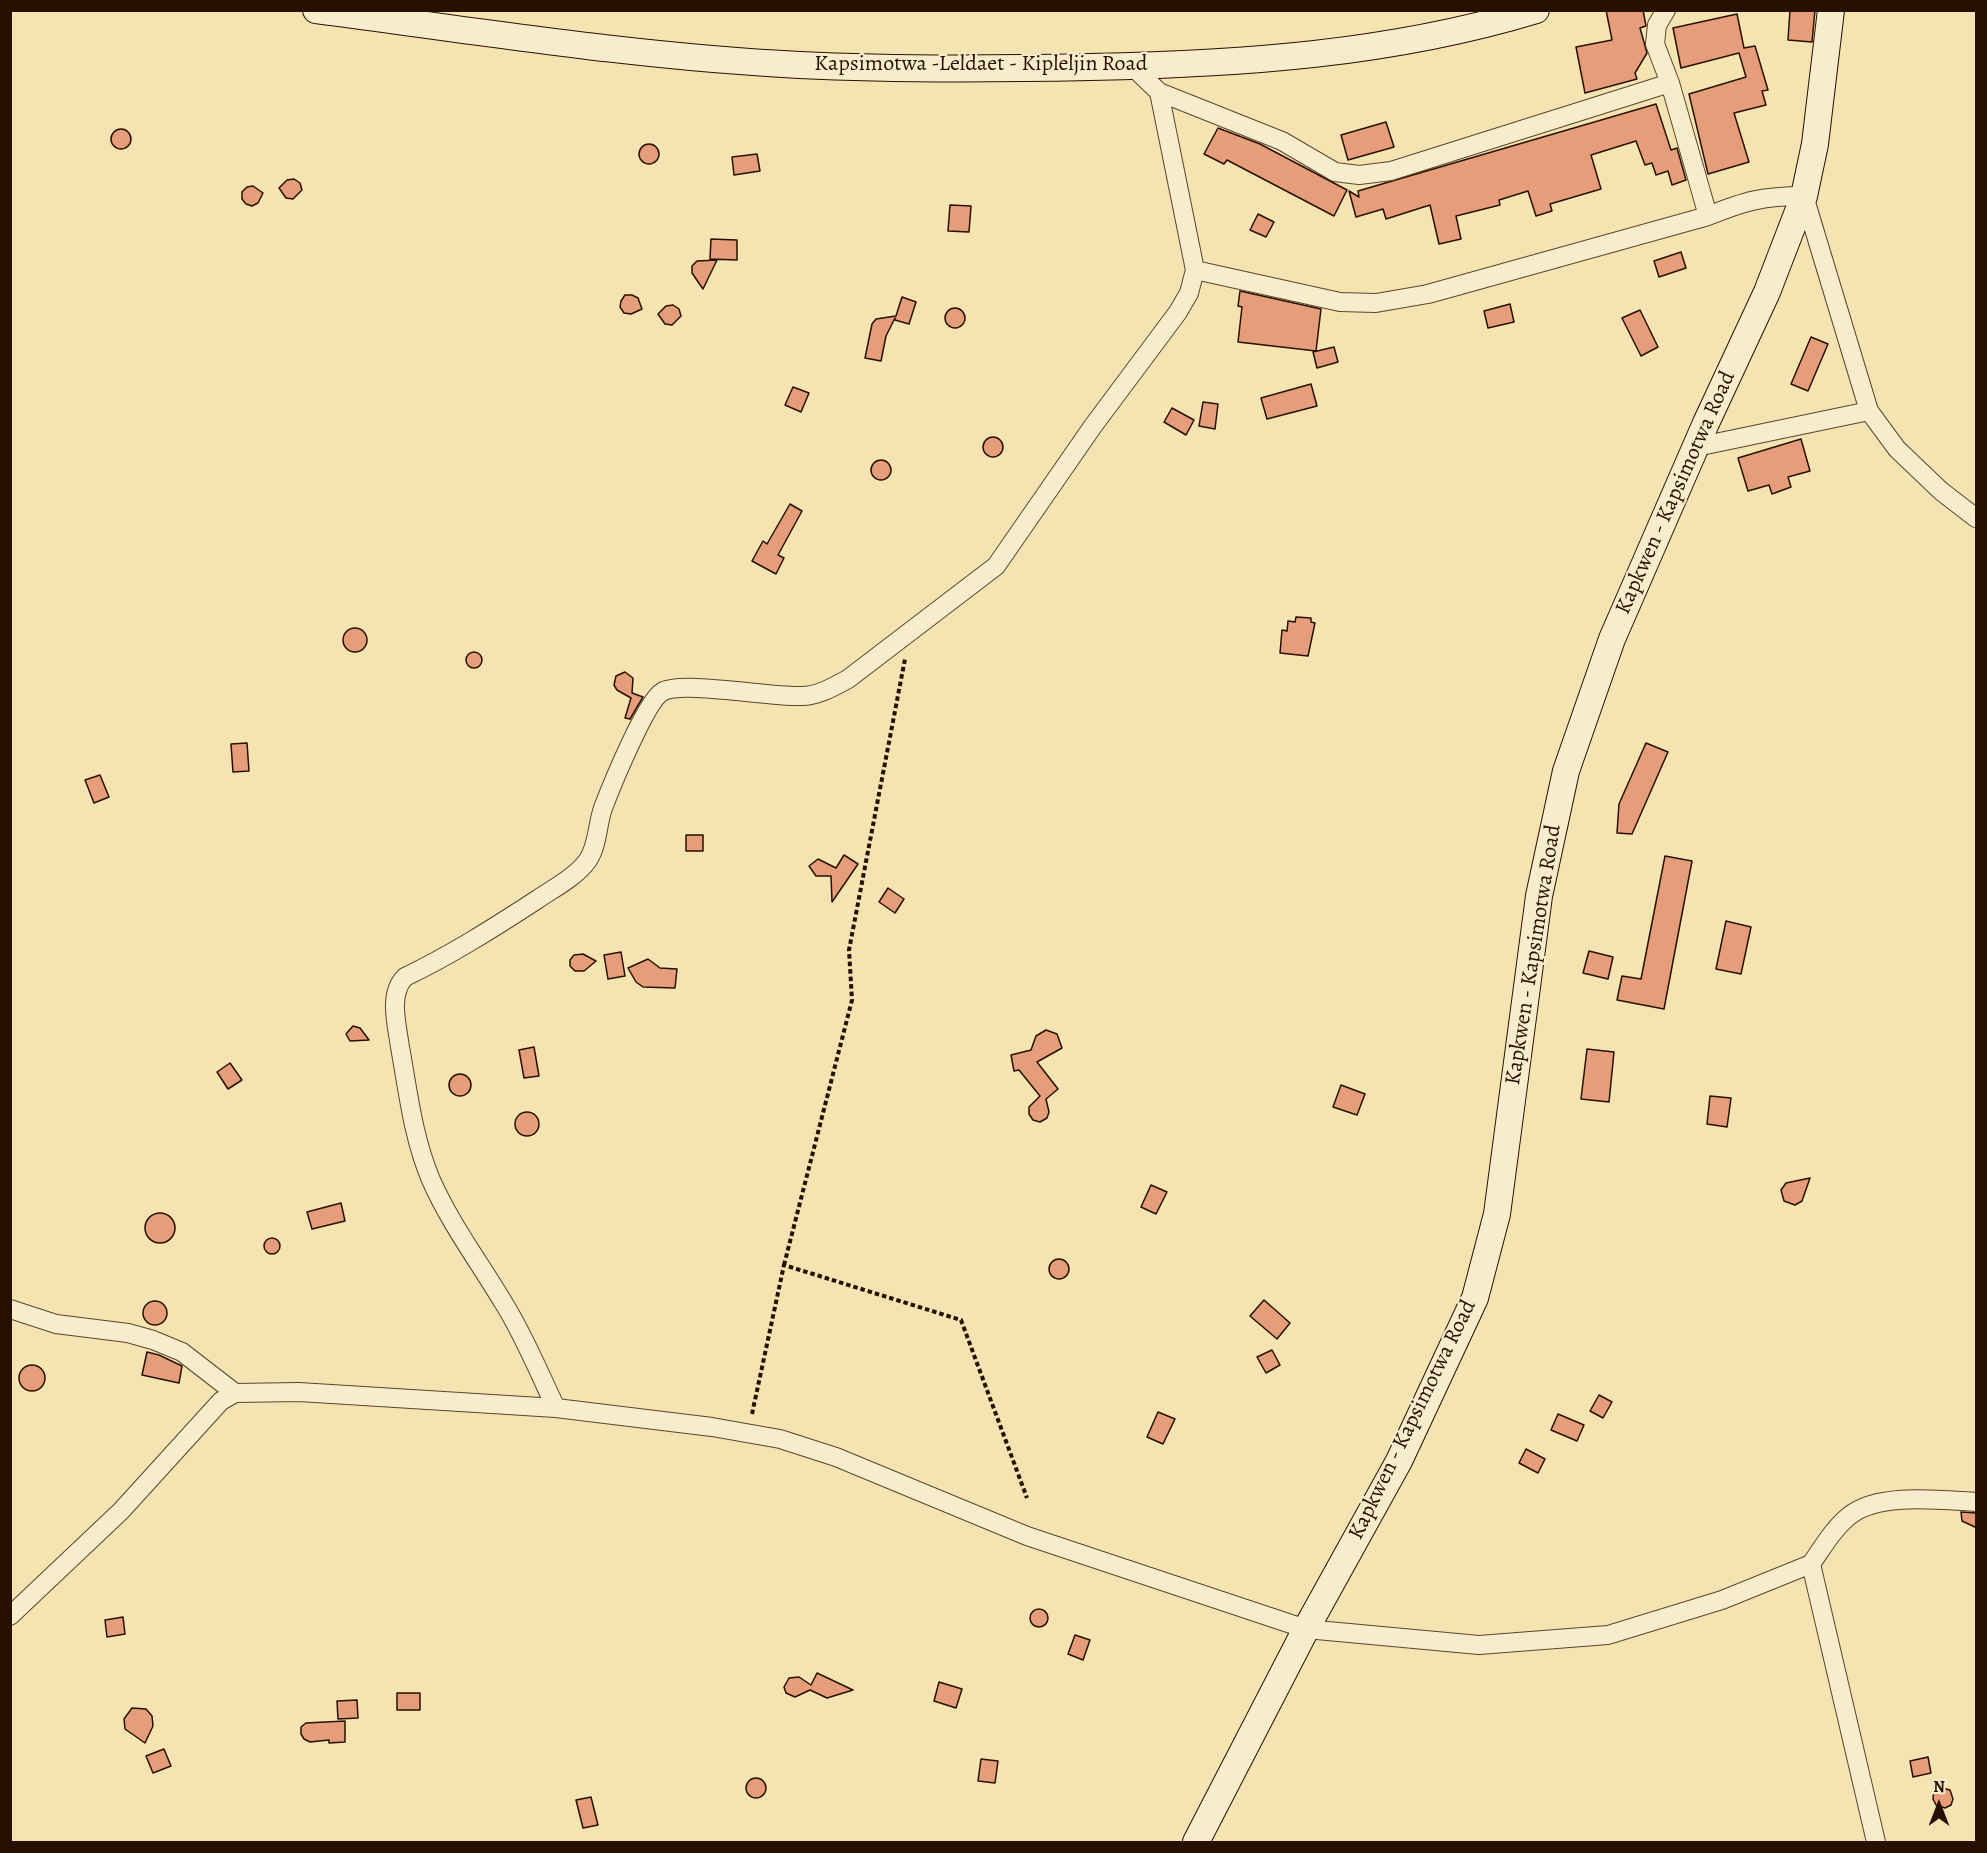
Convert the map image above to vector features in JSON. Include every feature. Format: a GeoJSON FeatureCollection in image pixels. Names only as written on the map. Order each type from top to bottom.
{"type":"FeatureCollection","features":[{"type":"Feature","properties":{"kind":"street","name":"Kapsimotwa -Leldaet - Kipleljin Road"},"geometry":{"type":"LineString","coordinates":[[316,10],[652,53],[799,65],[939,70],[1132,66],[1306,56],[1393,44],[1496,22],[1536,10]]}},
{"type":"Feature","properties":{"kind":"street"},"geometry":{"type":"LineString","coordinates":[[1666,10],[1657,25],[1655,45],[1670,82],[1708,216]]}},
{"type":"Feature","properties":{"kind":"street","name":"Kapkwen - Kapsimotwa Road"},"geometry":{"type":"LineString","coordinates":[[1196,1842],[1229,1774],[1306,1629],[1399,1461],[1474,1298],[1497,1214],[1539,896],[1566,771],[1612,639],[1767,292],[1804,196],[1815,144],[1831,10]]}},
{"type":"Feature","properties":{"kind":"street"},"geometry":{"type":"LineString","coordinates":[[1132,66],[1159,92],[1282,141],[1335,172],[1359,175],[1391,171],[1670,82]]}},
{"type":"Feature","properties":{"kind":"street"},"geometry":{"type":"LineString","coordinates":[[556,1408],[505,1304],[461,1236],[431,1180],[416,1135],[409,1097],[398,1032],[395,996],[397,985],[405,977],[508,918],[573,875],[587,860],[594,847],[603,810],[652,699],[664,690],[687,689],[804,697],[831,688],[849,679],[996,566],[1093,426],[1178,312],[1189,293],[1195,270],[1159,92]]}},
{"type":"Feature","properties":{"kind":"street"},"geometry":{"type":"LineString","coordinates":[[1195,270],[1340,302],[1376,303],[1428,294],[1708,216],[1739,202],[1770,196],[1804,196],[1869,411],[1897,449],[1941,491],[1977,518]]}},
{"type":"Feature","properties":{"kind":"street"},"geometry":{"type":"LineString","coordinates":[[1696,447],[1869,411]]}},
{"type":"Feature","properties":{"kind":"street"},"geometry":{"type":"LineString","coordinates":[[10,1309],[56,1324],[128,1333],[153,1340],[182,1352],[235,1392]]}},
{"type":"Feature","properties":{"kind":"street"},"geometry":{"type":"LineString","coordinates":[[10,1616],[121,1511],[221,1401],[235,1392],[299,1392],[556,1408],[712,1427],[780,1439],[836,1457],[1027,1536],[1306,1629],[1479,1645],[1608,1635],[1722,1600],[1811,1564],[1837,1527],[1861,1508],[1882,1502],[1924,1500],[1977,1502]]}},
{"type":"Feature","properties":{"kind":"street"},"geometry":{"type":"LineString","coordinates":[[1811,1564],[1876,1842]]}},
{"type":"Feature","properties":{"kind":"path"},"geometry":{"type":"LineString","coordinates":[[752,1414],[784,1265],[852,1000],[849,950],[910,632]]}},
{"type":"Feature","properties":{"kind":"path"},"geometry":{"type":"LineString","coordinates":[[784,1265],[961,1320],[1027,1498]]}},
{"type":"Feature","properties":{"kind":"building"},"geometry":{"type":"Polygon","coordinates":[[[1606,10],[1643,10],[1646,26],[1640,28],[1647,53],[1635,73],[1637,79],[1585,93],[1576,47],[1612,40],[1606,10]]]}},
{"type":"Feature","properties":{"kind":"building"},"geometry":{"type":"Polygon","coordinates":[[[1790,10],[1815,10],[1812,42],[1788,40],[1790,10]]]}},
{"type":"Feature","properties":{"kind":"building"},"geometry":{"type":"Polygon","coordinates":[[[1737,14],[1744,48],[1755,46],[1768,90],[1762,91],[1766,105],[1734,113],[1749,162],[1708,174],[1689,94],[1746,77],[1739,53],[1681,68],[1673,28],[1737,14]]]}},
{"type":"Feature","properties":{"kind":"building"},"geometry":{"type":"Polygon","coordinates":[[[1656,104],[1671,150],[1677,148],[1686,180],[1672,185],[1668,171],[1656,175],[1652,163],[1645,165],[1636,141],[1591,155],[1601,189],[1550,204],[1552,211],[1536,216],[1528,191],[1499,200],[1500,205],[1456,216],[1461,239],[1439,244],[1430,205],[1386,219],[1383,209],[1356,217],[1349,191],[1359,197],[1358,191],[1656,104]]]}},
{"type":"Feature","properties":{"kind":"building"},"geometry":{"type":"Polygon","coordinates":[[[1386,122],[1394,147],[1348,160],[1341,135],[1386,122]]]}},
{"type":"Feature","properties":{"kind":"building"},"geometry":{"type":"Polygon","coordinates":[[[1218,128],[1260,144],[1347,190],[1334,216],[1227,160],[1224,164],[1204,154],[1218,128]]]}},
{"type":"Feature","properties":{"kind":"building"},"geometry":{"type":"Polygon","coordinates":[[[121,129],[128,132],[131,139],[128,146],[121,149],[114,146],[111,139],[114,132],[121,129]]]}},
{"type":"Feature","properties":{"kind":"building"},"geometry":{"type":"Polygon","coordinates":[[[649,144],[656,147],[659,154],[656,161],[649,164],[642,161],[639,154],[642,147],[649,144]]]}},
{"type":"Feature","properties":{"kind":"building"},"geometry":{"type":"Polygon","coordinates":[[[757,154],[760,171],[734,175],[732,157],[757,154]]]}},
{"type":"Feature","properties":{"kind":"building"},"geometry":{"type":"Polygon","coordinates":[[[294,179],[300,183],[302,190],[293,199],[286,198],[279,188],[287,180],[294,179]]]}},
{"type":"Feature","properties":{"kind":"building"},"geometry":{"type":"Polygon","coordinates":[[[253,186],[263,193],[258,203],[252,206],[246,204],[242,199],[242,192],[247,187],[253,186]]]}},
{"type":"Feature","properties":{"kind":"building"},"geometry":{"type":"Polygon","coordinates":[[[950,205],[971,206],[969,232],[948,231],[950,205]]]}},
{"type":"Feature","properties":{"kind":"building"},"geometry":{"type":"Polygon","coordinates":[[[1258,214],[1274,222],[1266,237],[1250,230],[1258,214]]]}},
{"type":"Feature","properties":{"kind":"building"},"geometry":{"type":"Polygon","coordinates":[[[711,239],[737,240],[737,260],[710,259],[711,239]]]}},
{"type":"Feature","properties":{"kind":"building"},"geometry":{"type":"Polygon","coordinates":[[[1681,252],[1686,268],[1659,277],[1654,261],[1681,252]]]}},
{"type":"Feature","properties":{"kind":"building"},"geometry":{"type":"Polygon","coordinates":[[[717,260],[703,289],[692,273],[692,266],[697,261],[717,260]]]}},
{"type":"Feature","properties":{"kind":"building"},"geometry":{"type":"Polygon","coordinates":[[[1240,291],[1321,309],[1316,351],[1238,342],[1242,307],[1238,306],[1240,291]]]}},
{"type":"Feature","properties":{"kind":"building"},"geometry":{"type":"Polygon","coordinates":[[[625,295],[638,298],[642,309],[631,314],[624,313],[620,307],[625,295]]]}},
{"type":"Feature","properties":{"kind":"building"},"geometry":{"type":"Polygon","coordinates":[[[902,297],[916,302],[909,324],[895,320],[895,318],[886,336],[881,361],[865,358],[872,324],[876,319],[896,316],[902,297]]]}},
{"type":"Feature","properties":{"kind":"building"},"geometry":{"type":"Polygon","coordinates":[[[1510,304],[1514,322],[1488,328],[1484,311],[1510,304]]]}},
{"type":"Feature","properties":{"kind":"building"},"geometry":{"type":"Polygon","coordinates":[[[673,305],[679,309],[681,316],[672,325],[665,324],[658,314],[666,306],[673,305]]]}},
{"type":"Feature","properties":{"kind":"building"},"geometry":{"type":"Polygon","coordinates":[[[955,308],[962,311],[965,318],[962,325],[955,328],[948,325],[945,318],[948,311],[955,308]]]}},
{"type":"Feature","properties":{"kind":"building"},"geometry":{"type":"Polygon","coordinates":[[[1640,310],[1658,347],[1641,356],[1622,318],[1640,310]]]}},
{"type":"Feature","properties":{"kind":"building"},"geometry":{"type":"Polygon","coordinates":[[[1811,337],[1828,344],[1808,391],[1791,384],[1811,337]]]}},
{"type":"Feature","properties":{"kind":"building"},"geometry":{"type":"Polygon","coordinates":[[[1334,347],[1338,362],[1317,368],[1313,352],[1334,347]]]}},
{"type":"Feature","properties":{"kind":"building"},"geometry":{"type":"Polygon","coordinates":[[[1311,384],[1317,406],[1267,419],[1261,398],[1311,384]]]}},
{"type":"Feature","properties":{"kind":"building"},"geometry":{"type":"Polygon","coordinates":[[[793,387],[809,393],[801,412],[785,405],[793,387]]]}},
{"type":"Feature","properties":{"kind":"building"},"geometry":{"type":"Polygon","coordinates":[[[1203,402],[1218,404],[1215,429],[1199,426],[1203,402]]]}},
{"type":"Feature","properties":{"kind":"building"},"geometry":{"type":"Polygon","coordinates":[[[1172,408],[1194,420],[1186,435],[1164,422],[1172,408]]]}},
{"type":"Feature","properties":{"kind":"building"},"geometry":{"type":"Polygon","coordinates":[[[993,437],[1000,440],[1003,447],[1000,454],[993,457],[986,454],[983,447],[986,440],[993,437]]]}},
{"type":"Feature","properties":{"kind":"building"},"geometry":{"type":"Polygon","coordinates":[[[1801,439],[1810,471],[1788,477],[1791,487],[1772,494],[1769,485],[1748,491],[1738,458],[1801,439]]]}},
{"type":"Feature","properties":{"kind":"building"},"geometry":{"type":"Polygon","coordinates":[[[881,460],[888,463],[891,470],[888,477],[881,480],[874,477],[871,470],[874,463],[881,460]]]}},
{"type":"Feature","properties":{"kind":"building"},"geometry":{"type":"Polygon","coordinates":[[[790,504],[802,511],[778,555],[784,558],[776,574],[752,561],[763,541],[767,544],[790,504]]]}},
{"type":"Feature","properties":{"kind":"building"},"geometry":{"type":"Polygon","coordinates":[[[1296,617],[1311,618],[1311,622],[1315,623],[1308,656],[1280,653],[1282,630],[1287,631],[1288,621],[1295,622],[1296,617]]]}},
{"type":"Feature","properties":{"kind":"building"},"geometry":{"type":"Polygon","coordinates":[[[355,628],[363,632],[367,640],[363,648],[355,652],[347,648],[343,640],[347,632],[355,628]]]}},
{"type":"Feature","properties":{"kind":"building"},"geometry":{"type":"Polygon","coordinates":[[[471,652],[477,652],[482,660],[480,666],[471,668],[466,663],[466,657],[471,652]]]}},
{"type":"Feature","properties":{"kind":"building"},"geometry":{"type":"Polygon","coordinates":[[[625,672],[633,678],[632,693],[643,697],[630,719],[625,718],[631,698],[617,690],[614,685],[616,676],[625,672]]]}},
{"type":"Feature","properties":{"kind":"building"},"geometry":{"type":"Polygon","coordinates":[[[247,743],[249,771],[233,772],[231,744],[247,743]]]}},
{"type":"Feature","properties":{"kind":"building"},"geometry":{"type":"Polygon","coordinates":[[[1646,743],[1668,752],[1632,834],[1617,833],[1619,804],[1646,743]]]}},
{"type":"Feature","properties":{"kind":"building"},"geometry":{"type":"Polygon","coordinates":[[[100,775],[109,797],[94,803],[85,780],[100,775]]]}},
{"type":"Feature","properties":{"kind":"building"},"geometry":{"type":"Polygon","coordinates":[[[686,835],[703,835],[703,851],[686,851],[686,835]]]}},
{"type":"Feature","properties":{"kind":"building"},"geometry":{"type":"Polygon","coordinates":[[[844,855],[858,864],[832,902],[831,876],[816,876],[809,866],[818,859],[836,868],[844,855]]]}},
{"type":"Feature","properties":{"kind":"building"},"geometry":{"type":"Polygon","coordinates":[[[1665,856],[1692,861],[1664,1009],[1617,1000],[1622,976],[1641,979],[1665,856]]]}},
{"type":"Feature","properties":{"kind":"building"},"geometry":{"type":"Polygon","coordinates":[[[888,888],[904,899],[895,913],[879,902],[888,888]]]}},
{"type":"Feature","properties":{"kind":"building"},"geometry":{"type":"Polygon","coordinates":[[[1726,921],[1751,927],[1741,974],[1716,969],[1726,921]]]}},
{"type":"Feature","properties":{"kind":"building"},"geometry":{"type":"Polygon","coordinates":[[[1589,951],[1613,957],[1608,979],[1583,973],[1589,951]]]}},
{"type":"Feature","properties":{"kind":"building"},"geometry":{"type":"Polygon","coordinates":[[[621,952],[625,976],[608,979],[604,955],[621,952]]]}},
{"type":"Feature","properties":{"kind":"building"},"geometry":{"type":"Polygon","coordinates":[[[583,954],[596,961],[584,971],[575,971],[570,966],[570,960],[574,955],[583,954]]]}},
{"type":"Feature","properties":{"kind":"building"},"geometry":{"type":"Polygon","coordinates":[[[648,959],[660,968],[677,969],[675,988],[643,987],[636,982],[628,968],[648,959]]]}},
{"type":"Feature","properties":{"kind":"building"},"geometry":{"type":"Polygon","coordinates":[[[353,1026],[360,1028],[369,1040],[350,1041],[346,1034],[353,1026]]]}},
{"type":"Feature","properties":{"kind":"building"},"geometry":{"type":"Polygon","coordinates":[[[1046,1030],[1057,1034],[1062,1048],[1037,1062],[1058,1089],[1046,1099],[1049,1112],[1047,1118],[1040,1122],[1033,1120],[1029,1114],[1029,1107],[1040,1096],[1019,1070],[1014,1071],[1011,1055],[1031,1050],[1036,1036],[1046,1030]]]}},
{"type":"Feature","properties":{"kind":"building"},"geometry":{"type":"Polygon","coordinates":[[[534,1047],[539,1076],[524,1078],[519,1050],[534,1047]]]}},
{"type":"Feature","properties":{"kind":"building"},"geometry":{"type":"Polygon","coordinates":[[[1587,1049],[1614,1052],[1609,1102],[1581,1099],[1587,1049]]]}},
{"type":"Feature","properties":{"kind":"building"},"geometry":{"type":"Polygon","coordinates":[[[230,1063],[242,1080],[228,1089],[217,1072],[230,1063]]]}},
{"type":"Feature","properties":{"kind":"building"},"geometry":{"type":"Polygon","coordinates":[[[460,1074],[468,1077],[471,1085],[468,1093],[460,1096],[452,1093],[449,1085],[452,1077],[460,1074]]]}},
{"type":"Feature","properties":{"kind":"building"},"geometry":{"type":"Polygon","coordinates":[[[1341,1085],[1365,1094],[1357,1115],[1333,1107],[1341,1085]]]}},
{"type":"Feature","properties":{"kind":"building"},"geometry":{"type":"Polygon","coordinates":[[[1710,1096],[1731,1098],[1727,1127],[1707,1124],[1710,1096]]]}},
{"type":"Feature","properties":{"kind":"building"},"geometry":{"type":"Polygon","coordinates":[[[527,1112],[532,1113],[538,1119],[538,1129],[532,1135],[527,1136],[522,1135],[516,1129],[515,1124],[516,1119],[522,1113],[527,1112]]]}},
{"type":"Feature","properties":{"kind":"building"},"geometry":{"type":"Polygon","coordinates":[[[1810,1178],[1802,1201],[1795,1205],[1784,1201],[1781,1190],[1786,1183],[1810,1178]]]}},
{"type":"Feature","properties":{"kind":"building"},"geometry":{"type":"Polygon","coordinates":[[[1151,1185],[1167,1192],[1156,1214],[1141,1207],[1151,1185]]]}},
{"type":"Feature","properties":{"kind":"building"},"geometry":{"type":"Polygon","coordinates":[[[341,1203],[345,1221],[312,1229],[307,1212],[341,1203]]]}},
{"type":"Feature","properties":{"kind":"building"},"geometry":{"type":"Polygon","coordinates":[[[160,1213],[170,1218],[175,1228],[170,1238],[160,1243],[150,1238],[145,1228],[150,1218],[160,1213]]]}},
{"type":"Feature","properties":{"kind":"building"},"geometry":{"type":"Polygon","coordinates":[[[269,1238],[275,1238],[280,1246],[278,1252],[269,1254],[264,1249],[264,1243],[269,1238]]]}},
{"type":"Feature","properties":{"kind":"building"},"geometry":{"type":"Polygon","coordinates":[[[1055,1259],[1063,1259],[1069,1265],[1069,1273],[1063,1279],[1055,1279],[1049,1273],[1049,1265],[1055,1259]]]}},
{"type":"Feature","properties":{"kind":"building"},"geometry":{"type":"Polygon","coordinates":[[[1264,1300],[1290,1323],[1277,1339],[1250,1316],[1264,1300]]]}},
{"type":"Feature","properties":{"kind":"building"},"geometry":{"type":"Polygon","coordinates":[[[150,1301],[160,1301],[167,1308],[167,1318],[160,1325],[150,1325],[143,1318],[143,1308],[150,1301]]]}},
{"type":"Feature","properties":{"kind":"building"},"geometry":{"type":"Polygon","coordinates":[[[1272,1350],[1280,1365],[1266,1373],[1257,1357],[1272,1350]]]}},
{"type":"Feature","properties":{"kind":"building"},"geometry":{"type":"Polygon","coordinates":[[[147,1352],[182,1366],[179,1383],[142,1375],[147,1352]]]}},
{"type":"Feature","properties":{"kind":"building"},"geometry":{"type":"Polygon","coordinates":[[[32,1365],[42,1368],[45,1378],[42,1388],[32,1391],[22,1388],[19,1378],[22,1368],[32,1365]]]}},
{"type":"Feature","properties":{"kind":"building"},"geometry":{"type":"Polygon","coordinates":[[[1599,1395],[1612,1402],[1603,1418],[1590,1411],[1599,1395]]]}},
{"type":"Feature","properties":{"kind":"building"},"geometry":{"type":"Polygon","coordinates":[[[1158,1412],[1175,1419],[1163,1444],[1147,1437],[1158,1412]]]}},
{"type":"Feature","properties":{"kind":"building"},"geometry":{"type":"Polygon","coordinates":[[[1558,1414],[1584,1425],[1577,1441],[1551,1430],[1558,1414]]]}},
{"type":"Feature","properties":{"kind":"building"},"geometry":{"type":"Polygon","coordinates":[[[1526,1449],[1545,1459],[1538,1473],[1519,1463],[1526,1449]]]}},
{"type":"Feature","properties":{"kind":"building"},"geometry":{"type":"Polygon","coordinates":[[[1961,1512],[1977,1513],[1977,1528],[1962,1521],[1961,1512]]]}},
{"type":"Feature","properties":{"kind":"building"},"geometry":{"type":"Polygon","coordinates":[[[1039,1609],[1045,1612],[1048,1618],[1045,1624],[1039,1627],[1033,1624],[1030,1618],[1033,1612],[1039,1609]]]}},
{"type":"Feature","properties":{"kind":"building"},"geometry":{"type":"Polygon","coordinates":[[[123,1617],[125,1634],[107,1637],[105,1620],[123,1617]]]}},
{"type":"Feature","properties":{"kind":"building"},"geometry":{"type":"Polygon","coordinates":[[[1075,1635],[1090,1640],[1083,1660],[1068,1654],[1075,1635]]]}},
{"type":"Feature","properties":{"kind":"building"},"geometry":{"type":"Polygon","coordinates":[[[817,1673],[853,1690],[827,1698],[810,1690],[795,1697],[786,1693],[784,1687],[789,1678],[799,1677],[811,1685],[817,1673]]]}},
{"type":"Feature","properties":{"kind":"building"},"geometry":{"type":"Polygon","coordinates":[[[939,1682],[962,1689],[956,1708],[934,1701],[939,1682]]]}},
{"type":"Feature","properties":{"kind":"building"},"geometry":{"type":"Polygon","coordinates":[[[397,1693],[420,1693],[420,1710],[397,1710],[397,1693]]]}},
{"type":"Feature","properties":{"kind":"building"},"geometry":{"type":"Polygon","coordinates":[[[357,1700],[358,1718],[338,1719],[337,1701],[357,1700]]]}},
{"type":"Feature","properties":{"kind":"building"},"geometry":{"type":"Polygon","coordinates":[[[132,1708],[146,1709],[152,1716],[153,1726],[145,1743],[125,1729],[124,1719],[132,1708]]]}},
{"type":"Feature","properties":{"kind":"building"},"geometry":{"type":"Polygon","coordinates":[[[345,1721],[345,1742],[329,1743],[329,1740],[310,1742],[301,1734],[301,1727],[306,1723],[345,1721]]]}},
{"type":"Feature","properties":{"kind":"building"},"geometry":{"type":"Polygon","coordinates":[[[164,1749],[171,1766],[153,1773],[146,1756],[164,1749]]]}},
{"type":"Feature","properties":{"kind":"building"},"geometry":{"type":"Polygon","coordinates":[[[1928,1757],[1931,1773],[1913,1777],[1910,1761],[1928,1757]]]}},
{"type":"Feature","properties":{"kind":"building"},"geometry":{"type":"Polygon","coordinates":[[[981,1759],[998,1761],[995,1783],[978,1781],[981,1759]]]}},
{"type":"Feature","properties":{"kind":"building"},"geometry":{"type":"Polygon","coordinates":[[[756,1778],[763,1781],[766,1788],[763,1795],[756,1798],[749,1795],[746,1788],[749,1781],[756,1778]]]}},
{"type":"Feature","properties":{"kind":"building"},"geometry":{"type":"Polygon","coordinates":[[[1934,1786],[1950,1790],[1953,1799],[1951,1805],[1945,1808],[1936,1805],[1933,1799],[1934,1786]]]}},
{"type":"Feature","properties":{"kind":"building"},"geometry":{"type":"Polygon","coordinates":[[[591,1797],[598,1825],[583,1828],[576,1800],[591,1797]]]}}]}
